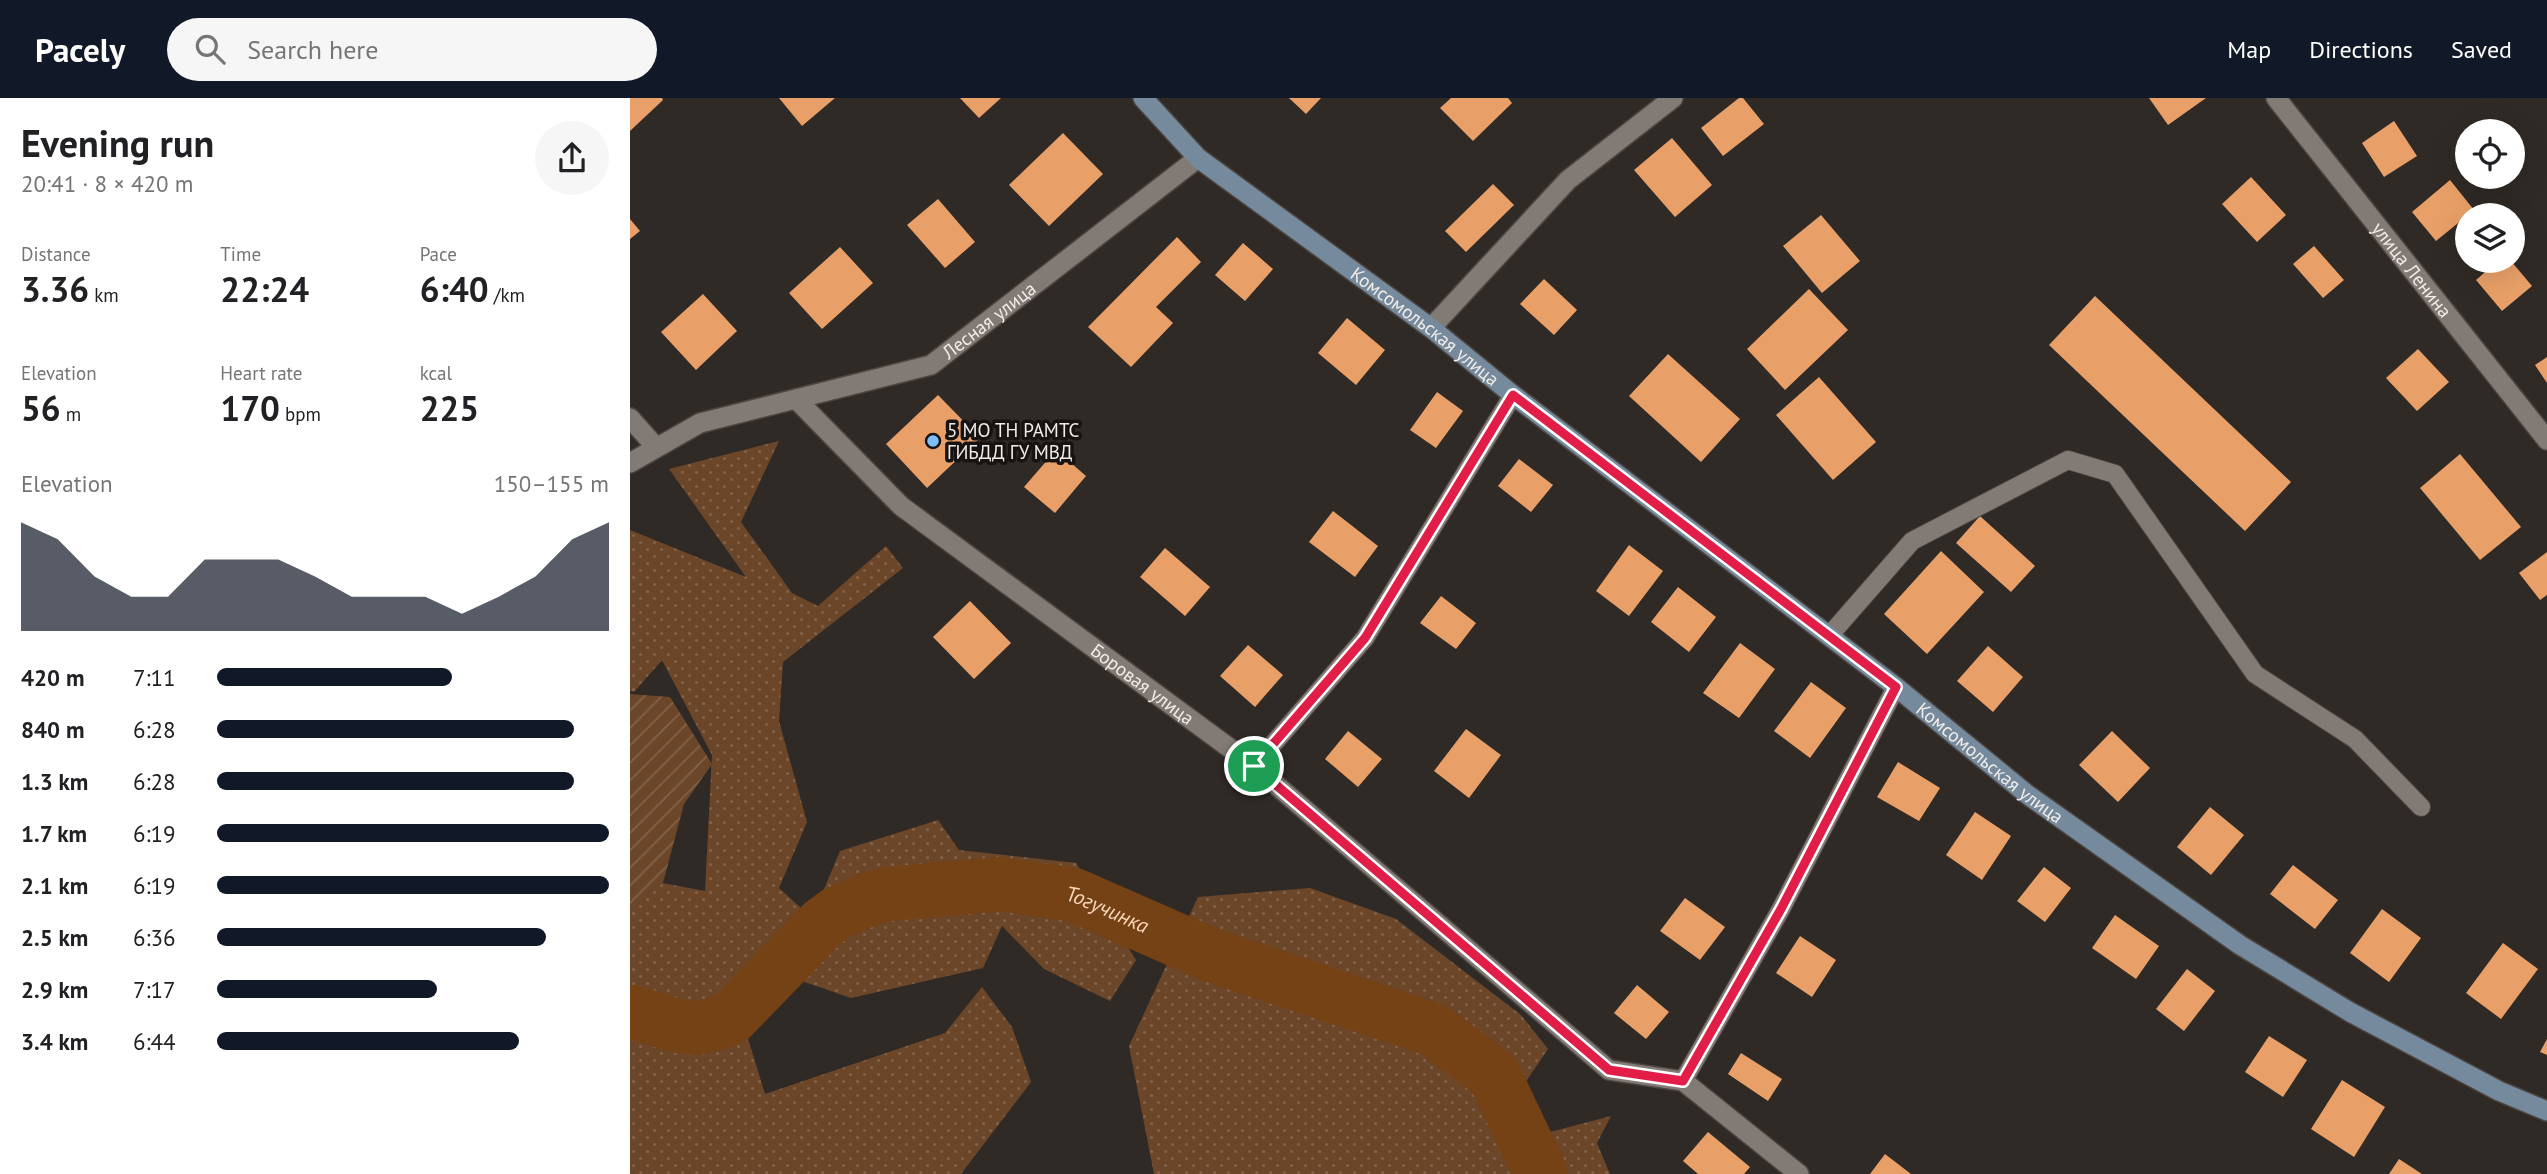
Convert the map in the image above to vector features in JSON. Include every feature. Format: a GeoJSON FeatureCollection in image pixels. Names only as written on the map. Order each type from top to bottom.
{"type":"FeatureCollection","features":[{"type":"Feature","properties":{"kind":"main road","name":"Комсомольская улица"},"geometry":{"type":"LineString","coordinates":[[1143,98],[1198,158],[1431,328],[1513,395],[1896,687],[2028,795],[2240,945],[2350,1012],[2499,1091],[2547,1111]]}},
{"type":"Feature","properties":{"kind":"street"},"geometry":{"type":"LineString","coordinates":[[1431,328],[1568,180],[1673,98]]}},
{"type":"Feature","properties":{"kind":"street","name":"улица Ленина"},"geometry":{"type":"LineString","coordinates":[[2276,98],[2547,440]]}},
{"type":"Feature","properties":{"kind":"street","name":"Лесная улица"},"geometry":{"type":"LineString","coordinates":[[630,463],[655,446],[701,423],[931,365],[1198,158]]}},
{"type":"Feature","properties":{"kind":"street","name":"Боровая улица"},"geometry":{"type":"LineString","coordinates":[[796,399],[901,506],[1254,766],[1609,1070],[1683,1081]]}},
{"type":"Feature","properties":{"kind":"street"},"geometry":{"type":"LineString","coordinates":[[630,418],[655,446]]}},
{"type":"Feature","properties":{"kind":"street"},"geometry":{"type":"LineString","coordinates":[[1683,1081],[1799,1174]]}},
{"type":"Feature","properties":{"kind":"lane"},"geometry":{"type":"LineString","coordinates":[[1254,766],[1365,638],[1513,395]]}},
{"type":"Feature","properties":{"kind":"lane"},"geometry":{"type":"LineString","coordinates":[[1829,636],[1913,541],[2068,460],[2115,474],[2255,674],[2355,739],[2421,807]]}},
{"type":"Feature","properties":{"kind":"lane"},"geometry":{"type":"LineString","coordinates":[[1683,1081],[1781,909],[1896,687]]}},
{"type":"Feature","properties":{"kind":"shaded area"},"geometry":{"type":"Polygon","coordinates":[[[779,441],[741,522],[792,593],[818,606],[886,546],[903,568],[783,662],[779,721],[807,822],[779,888],[812,918],[840,851],[938,820],[959,850],[1076,863],[1136,960],[1110,1001],[1044,969],[1002,926],[983,968],[851,998],[793,978],[746,1032],[765,1094],[945,1033],[982,987],[1012,1027],[1031,1082],[961,1174],[630,1174],[630,877],[705,891],[712,755],[662,660],[634,692],[630,691],[630,530],[746,577],[669,469],[779,441]]]}},
{"type":"Feature","properties":{"kind":"shaded area"},"geometry":{"type":"Polygon","coordinates":[[[630,694],[670,697],[712,764],[684,804],[663,883],[630,908],[630,694]]]}},
{"type":"Feature","properties":{"kind":"shaded area"},"geometry":{"type":"Polygon","coordinates":[[[1310,888],[1396,919],[1521,1015],[1548,1049],[1519,1092],[1550,1132],[1611,1116],[1597,1143],[1610,1174],[1154,1174],[1129,1046],[1198,897],[1310,888]]]}},
{"type":"Feature","properties":{"kind":"building"},"geometry":{"type":"Polygon","coordinates":[[[630,98],[662,98],[663,100],[630,131],[630,98]]]}},
{"type":"Feature","properties":{"kind":"building"},"geometry":{"type":"Polygon","coordinates":[[[779,98],[835,98],[802,126],[779,98]]]}},
{"type":"Feature","properties":{"kind":"building"},"geometry":{"type":"Polygon","coordinates":[[[960,98],[1001,98],[979,118],[960,98]]]}},
{"type":"Feature","properties":{"kind":"building"},"geometry":{"type":"Polygon","coordinates":[[[1289,98],[1321,98],[1306,114],[1289,98]]]}},
{"type":"Feature","properties":{"kind":"building"},"geometry":{"type":"Polygon","coordinates":[[[1451,98],[1508,98],[1512,103],[1473,141],[1440,108],[1451,98]]]}},
{"type":"Feature","properties":{"kind":"building"},"geometry":{"type":"Polygon","coordinates":[[[1739,98],[1743,98],[1764,124],[1723,156],[1701,128],[1739,98]]]}},
{"type":"Feature","properties":{"kind":"building"},"geometry":{"type":"Polygon","coordinates":[[[2149,98],[2206,98],[2168,125],[2149,98]]]}},
{"type":"Feature","properties":{"kind":"building"},"geometry":{"type":"Polygon","coordinates":[[[2394,121],[2417,156],[2384,177],[2362,143],[2394,121]]]}},
{"type":"Feature","properties":{"kind":"building"},"geometry":{"type":"Polygon","coordinates":[[[1063,133],[1103,174],[1049,226],[1009,185],[1063,133]]]}},
{"type":"Feature","properties":{"kind":"building"},"geometry":{"type":"Polygon","coordinates":[[[1672,138],[1712,185],[1675,217],[1634,170],[1672,138]]]}},
{"type":"Feature","properties":{"kind":"building"},"geometry":{"type":"Polygon","coordinates":[[[2251,177],[2286,215],[2257,242],[2222,204],[2251,177]]]}},
{"type":"Feature","properties":{"kind":"building"},"geometry":{"type":"Polygon","coordinates":[[[2450,180],[2468,203],[2455,203],[2455,226],[2436,241],[2412,212],[2450,180]]]}},
{"type":"Feature","properties":{"kind":"building"},"geometry":{"type":"Polygon","coordinates":[[[1493,184],[1514,205],[1466,252],[1445,231],[1493,184]]]}},
{"type":"Feature","properties":{"kind":"building"},"geometry":{"type":"Polygon","coordinates":[[[938,199],[975,242],[945,268],[907,225],[938,199]]]}},
{"type":"Feature","properties":{"kind":"building"},"geometry":{"type":"Polygon","coordinates":[[[1821,215],[1860,261],[1822,293],[1783,246],[1821,215]]]}},
{"type":"Feature","properties":{"kind":"building"},"geometry":{"type":"Polygon","coordinates":[[[630,219],[640,231],[630,239],[630,219]]]}},
{"type":"Feature","properties":{"kind":"building"},"geometry":{"type":"Polygon","coordinates":[[[1177,237],[1201,262],[1156,307],[1173,323],[1131,367],[1088,327],[1177,237]]]}},
{"type":"Feature","properties":{"kind":"building"},"geometry":{"type":"Polygon","coordinates":[[[1243,243],[1273,269],[1245,301],[1215,275],[1243,243]]]}},
{"type":"Feature","properties":{"kind":"building"},"geometry":{"type":"Polygon","coordinates":[[[2314,246],[2344,280],[2323,298],[2293,264],[2314,246]]]}},
{"type":"Feature","properties":{"kind":"building"},"geometry":{"type":"Polygon","coordinates":[[[840,247],[873,283],[822,329],[789,293],[840,247]]]}},
{"type":"Feature","properties":{"kind":"building"},"geometry":{"type":"Polygon","coordinates":[[[2484,273],[2521,273],[2532,286],[2502,311],[2476,280],[2484,273]]]}},
{"type":"Feature","properties":{"kind":"building"},"geometry":{"type":"Polygon","coordinates":[[[1544,279],[1577,310],[1554,335],[1520,304],[1544,279]]]}},
{"type":"Feature","properties":{"kind":"building"},"geometry":{"type":"Polygon","coordinates":[[[1809,289],[1848,330],[1785,390],[1747,349],[1809,289]]]}},
{"type":"Feature","properties":{"kind":"building"},"geometry":{"type":"Polygon","coordinates":[[[703,294],[737,331],[696,370],[661,332],[703,294]]]}},
{"type":"Feature","properties":{"kind":"building"},"geometry":{"type":"Polygon","coordinates":[[[2095,296],[2291,482],[2245,531],[2049,345],[2095,296]]]}},
{"type":"Feature","properties":{"kind":"building"},"geometry":{"type":"Polygon","coordinates":[[[1347,318],[1385,350],[1356,385],[1318,353],[1347,318]]]}},
{"type":"Feature","properties":{"kind":"building"},"geometry":{"type":"Polygon","coordinates":[[[2418,349],[2449,382],[2417,411],[2386,378],[2418,349]]]}},
{"type":"Feature","properties":{"kind":"building"},"geometry":{"type":"Polygon","coordinates":[[[1668,354],[1740,419],[1701,462],[1629,396],[1668,354]]]}},
{"type":"Feature","properties":{"kind":"building"},"geometry":{"type":"Polygon","coordinates":[[[2547,357],[2547,383],[2535,365],[2547,357]]]}},
{"type":"Feature","properties":{"kind":"building"},"geometry":{"type":"Polygon","coordinates":[[[1819,377],[1876,442],[1833,480],[1776,415],[1819,377]]]}},
{"type":"Feature","properties":{"kind":"building"},"geometry":{"type":"Polygon","coordinates":[[[1437,392],[1463,411],[1436,448],[1410,430],[1437,392]]]}},
{"type":"Feature","properties":{"kind":"building","name":"5 МО ТН РАМТС ГИБДД ГУ МВД"},"geometry":{"type":"Polygon","coordinates":[[[938,395],[980,438],[927,488],[886,444],[938,395]]]}},
{"type":"Feature","properties":{"kind":"building"},"geometry":{"type":"Polygon","coordinates":[[[1056,450],[1086,476],[1055,513],[1024,487],[1056,450]]]}},
{"type":"Feature","properties":{"kind":"building"},"geometry":{"type":"Polygon","coordinates":[[[2460,454],[2521,527],[2480,560],[2420,488],[2460,454]]]}},
{"type":"Feature","properties":{"kind":"building"},"geometry":{"type":"Polygon","coordinates":[[[1519,459],[1553,485],[1531,512],[1498,486],[1519,459]]]}},
{"type":"Feature","properties":{"kind":"building"},"geometry":{"type":"Polygon","coordinates":[[[1333,511],[1378,546],[1355,577],[1309,542],[1333,511]]]}},
{"type":"Feature","properties":{"kind":"building"},"geometry":{"type":"Polygon","coordinates":[[[1980,516],[2035,566],[2011,592],[1956,543],[1980,516]]]}},
{"type":"Feature","properties":{"kind":"building"},"geometry":{"type":"Polygon","coordinates":[[[1629,545],[1663,571],[1629,616],[1596,591],[1629,545]]]}},
{"type":"Feature","properties":{"kind":"building"},"geometry":{"type":"Polygon","coordinates":[[[1165,548],[1210,587],[1185,616],[1140,577],[1165,548]]]}},
{"type":"Feature","properties":{"kind":"building"},"geometry":{"type":"Polygon","coordinates":[[[1941,551],[1984,592],[1927,654],[1884,614],[1941,551]]]}},
{"type":"Feature","properties":{"kind":"building"},"geometry":{"type":"Polygon","coordinates":[[[2547,552],[2547,595],[2540,600],[2519,573],[2547,552]]]}},
{"type":"Feature","properties":{"kind":"building"},"geometry":{"type":"Polygon","coordinates":[[[1678,587],[1716,617],[1689,652],[1651,622],[1678,587]]]}},
{"type":"Feature","properties":{"kind":"building"},"geometry":{"type":"Polygon","coordinates":[[[1441,596],[1476,623],[1456,649],[1420,623],[1441,596]]]}},
{"type":"Feature","properties":{"kind":"building"},"geometry":{"type":"Polygon","coordinates":[[[970,601],[1011,643],[974,679],[933,637],[970,601]]]}},
{"type":"Feature","properties":{"kind":"building"},"geometry":{"type":"Polygon","coordinates":[[[1740,643],[1775,669],[1739,718],[1703,693],[1740,643]]]}},
{"type":"Feature","properties":{"kind":"building"},"geometry":{"type":"Polygon","coordinates":[[[1248,645],[1283,675],[1255,707],[1220,676],[1248,645]]]}},
{"type":"Feature","properties":{"kind":"building"},"geometry":{"type":"Polygon","coordinates":[[[1988,646],[2023,677],[1993,712],[1957,681],[1988,646]]]}},
{"type":"Feature","properties":{"kind":"building"},"geometry":{"type":"Polygon","coordinates":[[[1811,682],[1846,708],[1810,758],[1774,731],[1811,682]]]}},
{"type":"Feature","properties":{"kind":"building"},"geometry":{"type":"Polygon","coordinates":[[[1466,729],[1501,755],[1469,798],[1434,771],[1466,729]]]}},
{"type":"Feature","properties":{"kind":"building"},"geometry":{"type":"Polygon","coordinates":[[[1348,731],[1382,759],[1358,787],[1325,759],[1348,731]]]}},
{"type":"Feature","properties":{"kind":"building"},"geometry":{"type":"Polygon","coordinates":[[[2112,731],[2150,768],[2118,802],[2079,765],[2112,731]]]}},
{"type":"Feature","properties":{"kind":"building"},"geometry":{"type":"Polygon","coordinates":[[[1898,762],[1940,788],[1919,821],[1877,797],[1898,762]]]}},
{"type":"Feature","properties":{"kind":"building"},"geometry":{"type":"Polygon","coordinates":[[[2210,807],[2244,835],[2211,875],[2177,847],[2210,807]]]}},
{"type":"Feature","properties":{"kind":"building"},"geometry":{"type":"Polygon","coordinates":[[[1975,812],[2011,836],[1982,880],[1946,855],[1975,812]]]}},
{"type":"Feature","properties":{"kind":"building"},"geometry":{"type":"Polygon","coordinates":[[[2293,865],[2338,900],[2315,929],[2270,894],[2293,865]]]}},
{"type":"Feature","properties":{"kind":"building"},"geometry":{"type":"Polygon","coordinates":[[[2044,867],[2071,888],[2045,922],[2017,901],[2044,867]]]}},
{"type":"Feature","properties":{"kind":"building"},"geometry":{"type":"Polygon","coordinates":[[[1685,898],[1725,927],[1700,960],[1660,931],[1685,898]]]}},
{"type":"Feature","properties":{"kind":"building"},"geometry":{"type":"Polygon","coordinates":[[[2382,909],[2421,938],[2389,982],[2350,953],[2382,909]]]}},
{"type":"Feature","properties":{"kind":"building"},"geometry":{"type":"Polygon","coordinates":[[[2115,915],[2159,946],[2136,979],[2092,948],[2115,915]]]}},
{"type":"Feature","properties":{"kind":"building"},"geometry":{"type":"Polygon","coordinates":[[[1800,936],[1836,960],[1812,997],[1776,973],[1800,936]]]}},
{"type":"Feature","properties":{"kind":"building"},"geometry":{"type":"Polygon","coordinates":[[[2503,943],[2538,969],[2501,1019],[2466,993],[2503,943]]]}},
{"type":"Feature","properties":{"kind":"building"},"geometry":{"type":"Polygon","coordinates":[[[2187,969],[2215,991],[2184,1031],[2156,1009],[2187,969]]]}},
{"type":"Feature","properties":{"kind":"building"},"geometry":{"type":"Polygon","coordinates":[[[1637,985],[1669,1012],[1646,1039],[1614,1013],[1637,985]]]}},
{"type":"Feature","properties":{"kind":"building"},"geometry":{"type":"Polygon","coordinates":[[[2269,1036],[2307,1060],[2283,1097],[2245,1072],[2269,1036]]]}},
{"type":"Feature","properties":{"kind":"building"},"geometry":{"type":"Polygon","coordinates":[[[2547,1039],[2547,1055],[2540,1052],[2547,1039]]]}},
{"type":"Feature","properties":{"kind":"building"},"geometry":{"type":"Polygon","coordinates":[[[1741,1053],[1782,1079],[1768,1101],[1728,1074],[1741,1053]]]}},
{"type":"Feature","properties":{"kind":"building"},"geometry":{"type":"Polygon","coordinates":[[[2342,1080],[2385,1107],[2354,1157],[2311,1129],[2342,1080]]]}},
{"type":"Feature","properties":{"kind":"building"},"geometry":{"type":"Polygon","coordinates":[[[1708,1132],[1750,1167],[1744,1174],[1698,1174],[1683,1161],[1708,1132]]]}},
{"type":"Feature","properties":{"kind":"building"},"geometry":{"type":"Polygon","coordinates":[[[1885,1154],[1911,1174],[1870,1174],[1885,1154]]]}},
{"type":"Feature","properties":{"kind":"building"},"geometry":{"type":"Polygon","coordinates":[[[2399,1159],[2422,1174],[2389,1174],[2399,1159]]]}},
{"type":"Feature","properties":{"kind":"waterway","name":"Тогучинка"},"geometry":{"type":"LineString","coordinates":[[630,1012],[690,1028],[731,1018],[822,924],[837,913],[871,898],[1001,884],[1074,895],[1211,955],[1434,1030],[1494,1075],[1541,1174]]}},
{"type":"Feature","properties":{"kind":"place","name":"5 МО ТН РАМТС ГИБДД ГУ МВД"},"geometry":{"type":"Point","coordinates":[933,441]}},
{"type":"Feature","properties":{"kind":"route"},"geometry":{"type":"LineString","coordinates":[[1513,395],[1896,687],[1781,909],[1683,1081],[1609,1070],[1254,766],[1365,638],[1513,395]]}}]}
